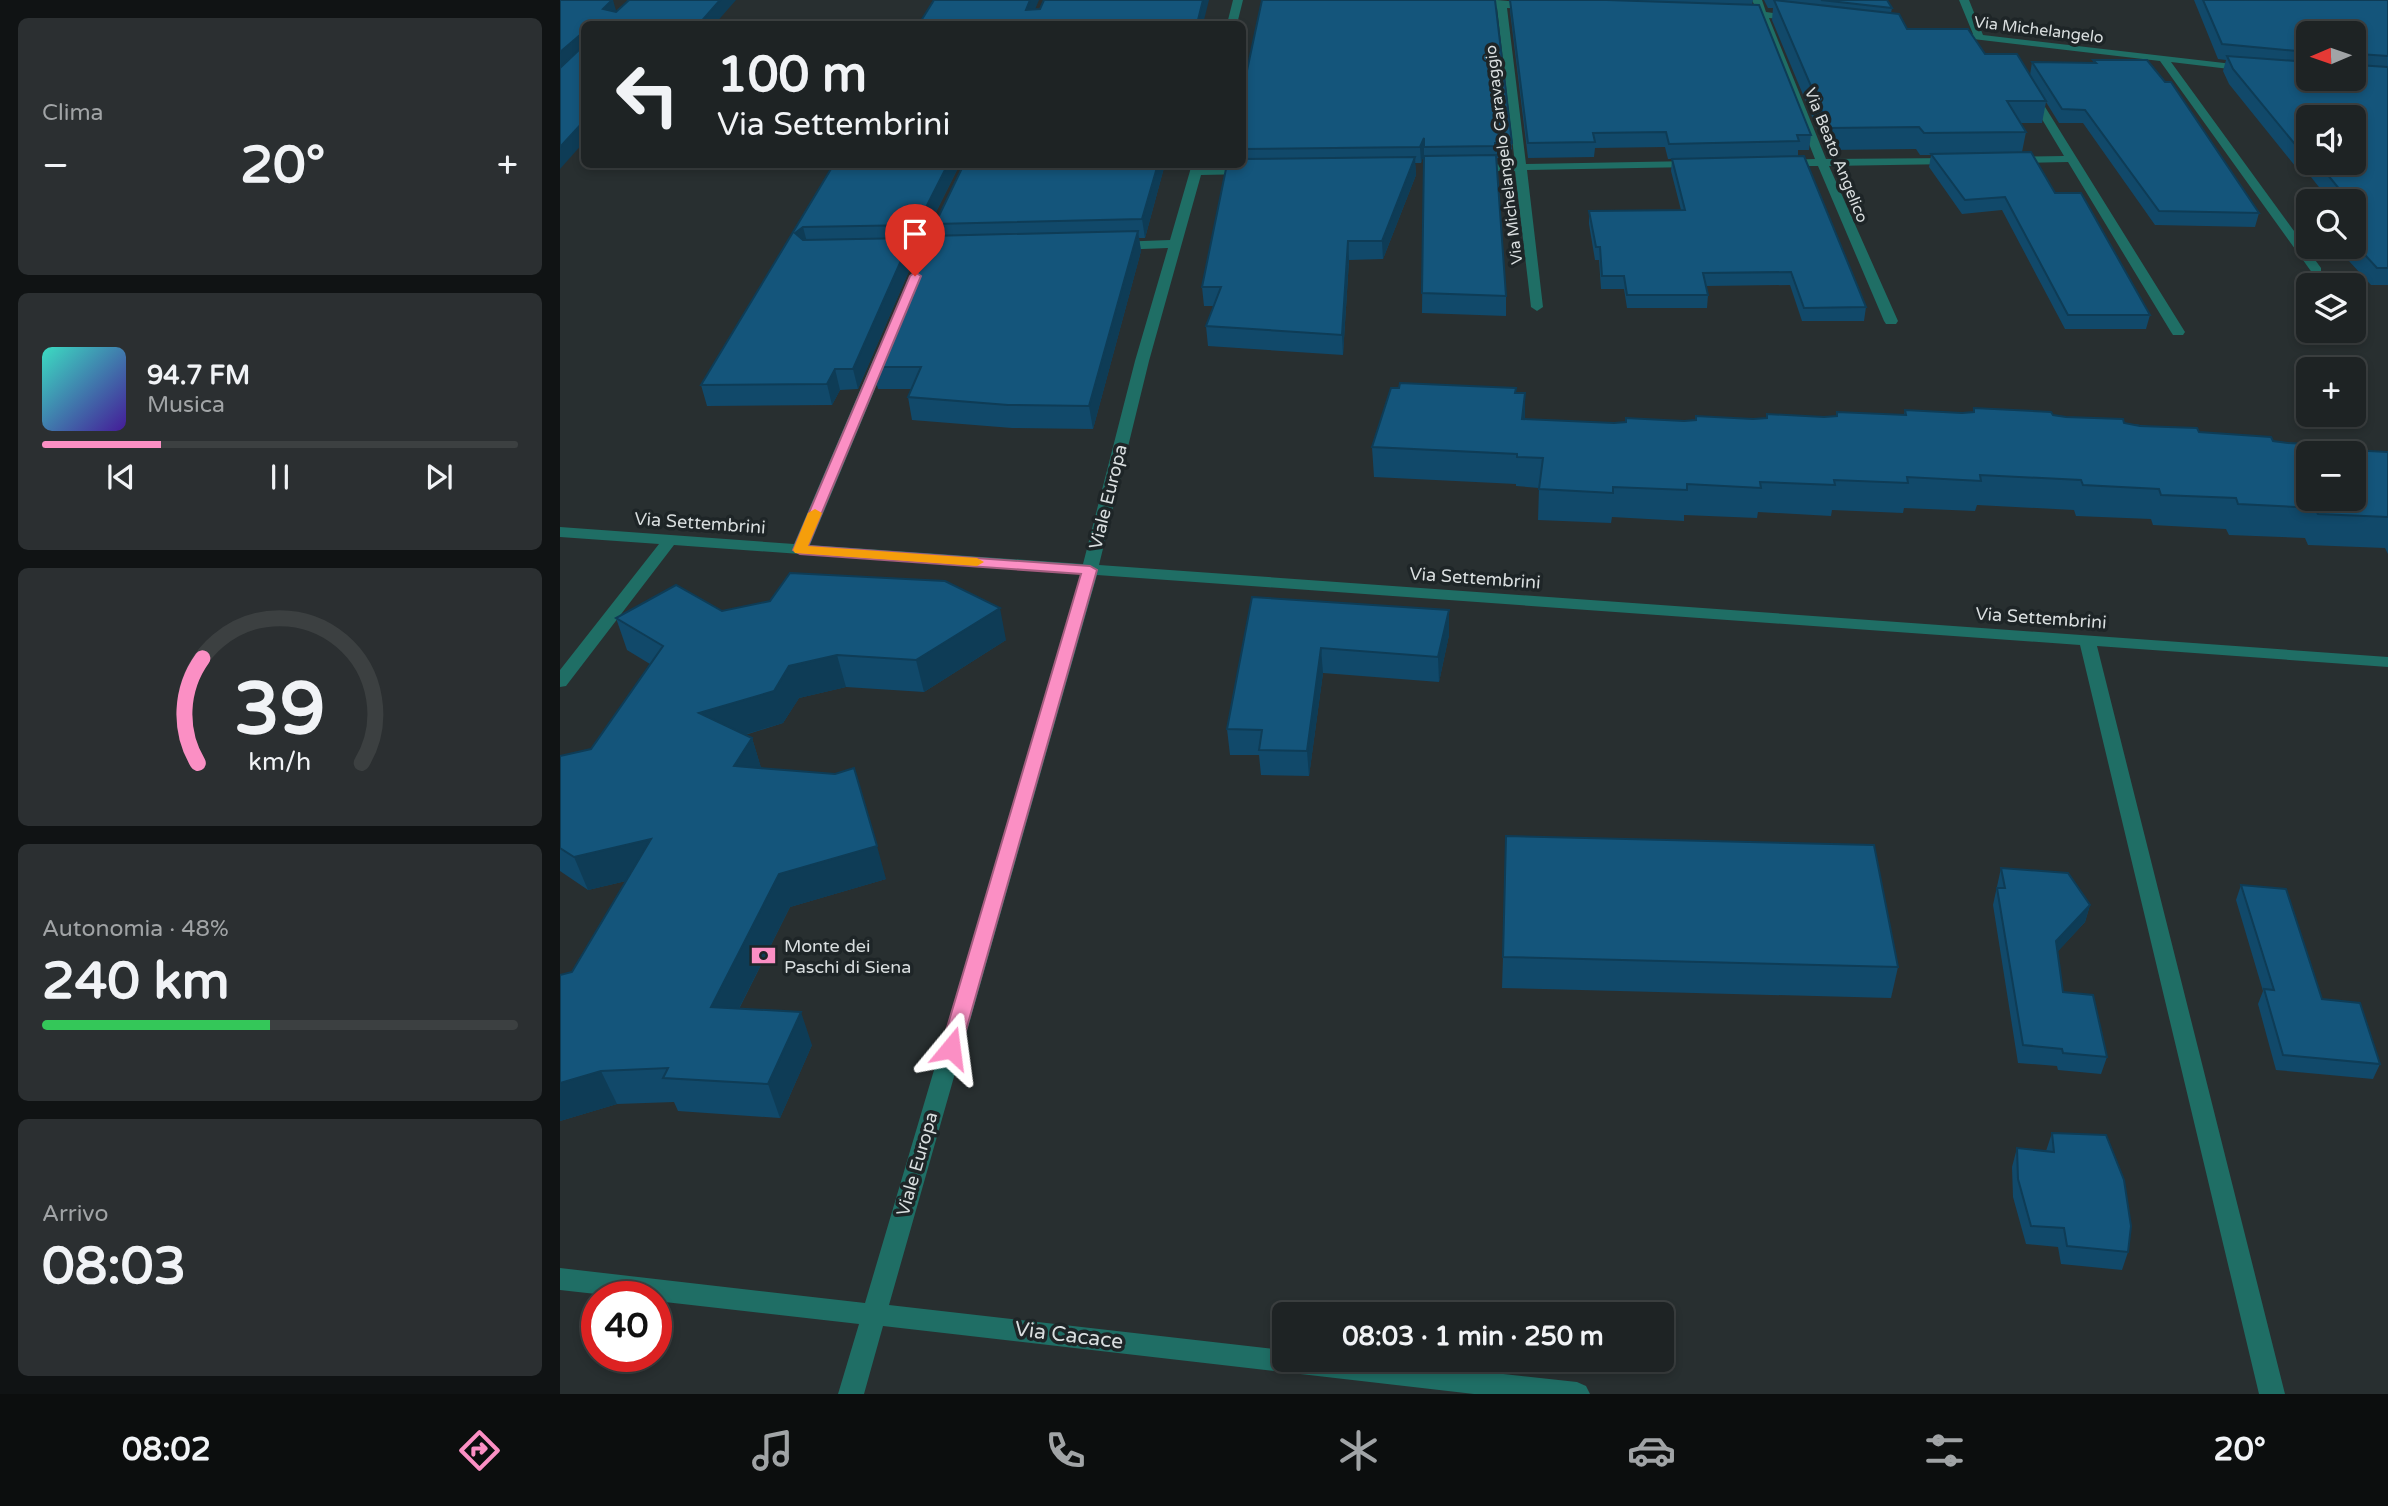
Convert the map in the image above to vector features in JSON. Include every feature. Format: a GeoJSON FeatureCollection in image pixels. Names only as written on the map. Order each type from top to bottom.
{"type":"FeatureCollection","features":[{"type":"Feature","properties":{"kind":"street"},"geometry":{"type":"LineString","coordinates":[[1233,21],[1238,0]]}},
{"type":"Feature","properties":{"kind":"street","name":"Via Beato Angelico"},"geometry":{"type":"LineString","coordinates":[[1757,0],[1822,162],[1891,321]]}},
{"type":"Feature","properties":{"kind":"street"},"geometry":{"type":"LineString","coordinates":[[1964,0],[1979,37]]}},
{"type":"Feature","properties":{"kind":"street","name":"Via Michelangelo Caravaggio"},"geometry":{"type":"LineString","coordinates":[[1501,3],[1536,307]]}},
{"type":"Feature","properties":{"kind":"street"},"geometry":{"type":"LineString","coordinates":[[1463,4],[1543,6]]}},
{"type":"Feature","properties":{"kind":"street"},"geometry":{"type":"LineString","coordinates":[[1722,12],[1804,18]]}},
{"type":"Feature","properties":{"kind":"street","name":"Via Michelangelo"},"geometry":{"type":"LineString","coordinates":[[1938,32],[2164,60],[2254,68]]}},
{"type":"Feature","properties":{"kind":"street"},"geometry":{"type":"LineString","coordinates":[[2000,40],[2007,52]]}},
{"type":"Feature","properties":{"kind":"street"},"geometry":{"type":"LineString","coordinates":[[2164,60],[2317,271]]}},
{"type":"Feature","properties":{"kind":"street"},"geometry":{"type":"LineString","coordinates":[[2029,88],[2178,332]]}},
{"type":"Feature","properties":{"kind":"street"},"geometry":{"type":"LineString","coordinates":[[2003,160],[2072,159]]}},
{"type":"Feature","properties":{"kind":"street"},"geometry":{"type":"LineString","coordinates":[[1766,163],[1961,160]]}},
{"type":"Feature","properties":{"kind":"street"},"geometry":{"type":"LineString","coordinates":[[1465,168],[1711,164]]}},
{"type":"Feature","properties":{"kind":"street"},"geometry":{"type":"LineString","coordinates":[[1197,168],[1263,171]]}},
{"type":"Feature","properties":{"kind":"street","name":"Viale Europa"},"geometry":{"type":"LineString","coordinates":[[851,1394],[1090,570],[1142,361],[1197,168]]}},
{"type":"Feature","properties":{"kind":"street"},"geometry":{"type":"LineString","coordinates":[[1106,246],[1175,244]]}},
{"type":"Feature","properties":{"kind":"street"},"geometry":{"type":"LineString","coordinates":[[800,550],[889,338]]}},
{"type":"Feature","properties":{"kind":"street","name":"Via Settembrini"},"geometry":{"type":"LineString","coordinates":[[560,532],[2388,662]]}},
{"type":"Feature","properties":{"kind":"street"},"geometry":{"type":"LineString","coordinates":[[560,682],[670,540]]}},
{"type":"Feature","properties":{"kind":"street"},"geometry":{"type":"LineString","coordinates":[[2087,641],[2272,1394]]}},
{"type":"Feature","properties":{"kind":"street","name":"Via Cacace"},"geometry":{"type":"LineString","coordinates":[[560,1279],[1577,1394]]}},
{"type":"Feature","properties":{"kind":"building"},"geometry":{"type":"Polygon","coordinates":[[[560,0],[612,0],[603,9],[616,12],[629,0],[720,0],[702,21],[581,21],[581,36],[560,52],[560,0]]]}},
{"type":"Feature","properties":{"kind":"building"},"geometry":{"type":"Polygon","coordinates":[[[934,0],[1030,0],[1026,10],[1040,9],[1044,0],[1203,0],[1198,21],[921,21],[934,0]]]}},
{"type":"Feature","properties":{"kind":"building"},"geometry":{"type":"Polygon","coordinates":[[[1262,0],[1495,0],[1512,143],[1495,143],[1495,146],[1424,147],[1424,138],[1420,147],[1246,149],[1246,75],[1262,0]]]}},
{"type":"Feature","properties":{"kind":"building"},"geometry":{"type":"Polygon","coordinates":[[[1510,0],[1759,5],[1811,135],[1797,135],[1799,141],[1669,144],[1666,132],[1593,133],[1595,142],[1528,143],[1510,0]]]}},
{"type":"Feature","properties":{"kind":"building"},"geometry":{"type":"Polygon","coordinates":[[[1774,0],[1899,14],[1907,29],[1968,29],[1985,54],[2017,54],[2046,101],[2007,101],[2026,132],[1924,133],[1919,127],[1829,128],[1774,0]]]}},
{"type":"Feature","properties":{"kind":"building"},"geometry":{"type":"Polygon","coordinates":[[[1821,0],[1887,0],[1892,8],[1821,0]]]}},
{"type":"Feature","properties":{"kind":"building"},"geometry":{"type":"Polygon","coordinates":[[[2203,0],[2388,0],[2388,56],[2366,54],[2366,21],[2296,21],[2296,51],[2222,44],[2203,0]]]}},
{"type":"Feature","properties":{"kind":"building"},"geometry":{"type":"Polygon","coordinates":[[[581,48],[581,124],[560,147],[560,68],[581,48]]]}},
{"type":"Feature","properties":{"kind":"building"},"geometry":{"type":"Polygon","coordinates":[[[2227,56],[2296,61],[2296,91],[2366,91],[2366,66],[2388,67],[2388,268],[2377,268],[2366,256],[2366,189],[2339,189],[2328,175],[2366,175],[2366,105],[2296,105],[2296,145],[2233,69],[2227,56]]]}},
{"type":"Feature","properties":{"kind":"building"},"geometry":{"type":"Polygon","coordinates":[[[2093,60],[2147,60],[2165,82],[2171,82],[2259,213],[2159,211],[2085,110],[2062,109],[2032,62],[2096,63],[2093,60]]]}},
{"type":"Feature","properties":{"kind":"building"},"geometry":{"type":"Polygon","coordinates":[[[2031,152],[2055,193],[2081,193],[2150,315],[2068,315],[2005,197],[1965,200],[1931,154],[2031,152]]]}},
{"type":"Feature","properties":{"kind":"building"},"geometry":{"type":"Polygon","coordinates":[[[1496,155],[1506,296],[1422,293],[1424,156],[1496,155]]]}},
{"type":"Feature","properties":{"kind":"building"},"geometry":{"type":"Polygon","coordinates":[[[1804,156],[1866,307],[1804,308],[1791,272],[1703,273],[1708,295],[1627,295],[1624,276],[1602,276],[1600,247],[1596,247],[1589,211],[1685,210],[1672,159],[1804,156]]]}},
{"type":"Feature","properties":{"kind":"building"},"geometry":{"type":"Polygon","coordinates":[[[1415,157],[1382,241],[1348,241],[1342,335],[1206,326],[1221,287],[1202,287],[1226,168],[1246,168],[1246,159],[1415,157]]]}},
{"type":"Feature","properties":{"kind":"building"},"geometry":{"type":"Polygon","coordinates":[[[832,168],[946,168],[917,225],[803,227],[795,233],[803,240],[911,238],[853,369],[835,369],[827,384],[701,385],[832,168]]]}},
{"type":"Feature","properties":{"kind":"building"},"geometry":{"type":"Polygon","coordinates":[[[962,168],[1157,168],[1142,219],[935,224],[962,168]]]}},
{"type":"Feature","properties":{"kind":"building"},"geometry":{"type":"Polygon","coordinates":[[[1138,231],[1089,406],[1008,405],[908,397],[921,367],[872,367],[929,236],[1138,231]]]}},
{"type":"Feature","properties":{"kind":"building"},"geometry":{"type":"Polygon","coordinates":[[[1400,383],[1516,388],[1515,393],[1525,393],[1522,419],[1614,423],[1626,422],[1626,418],[1684,421],[1696,420],[1696,416],[1753,419],[1767,418],[1767,414],[1824,417],[1837,416],[1837,412],[1906,415],[1905,410],[1962,413],[1974,412],[1974,408],[2051,412],[2053,415],[2066,417],[2123,419],[2124,423],[2140,426],[2197,428],[2199,432],[2271,437],[2273,441],[2296,443],[2296,507],[2238,504],[2236,498],[2161,495],[2159,489],[2083,485],[2081,480],[1980,475],[1981,481],[1907,477],[1908,483],[1834,480],[1835,485],[1760,482],[1761,488],[1687,484],[1687,490],[1613,487],[1613,493],[1539,489],[1543,458],[1517,457],[1517,454],[1372,447],[1391,388],[1399,388],[1400,383]]]}},
{"type":"Feature","properties":{"kind":"building"},"geometry":{"type":"Polygon","coordinates":[[[2366,451],[2388,452],[2388,517],[2318,514],[2316,511],[2366,511],[2366,451]]]}},
{"type":"Feature","properties":{"kind":"building"},"geometry":{"type":"Polygon","coordinates":[[[790,573],[945,581],[1000,608],[916,660],[837,655],[789,666],[774,691],[699,713],[752,738],[734,766],[835,774],[854,768],[877,846],[779,874],[711,1007],[801,1012],[768,1084],[663,1078],[668,1068],[601,1071],[560,1083],[560,975],[572,972],[651,839],[574,857],[560,848],[560,756],[591,749],[663,646],[616,618],[676,585],[722,611],[770,601],[790,573]]]}},
{"type":"Feature","properties":{"kind":"building"},"geometry":{"type":"Polygon","coordinates":[[[1252,597],[1449,610],[1438,657],[1321,648],[1307,751],[1259,750],[1262,730],[1227,729],[1252,597]]]}},
{"type":"Feature","properties":{"kind":"building"},"geometry":{"type":"Polygon","coordinates":[[[1506,836],[1874,845],[1898,967],[1503,957],[1506,836]]]}},
{"type":"Feature","properties":{"kind":"building"},"geometry":{"type":"Polygon","coordinates":[[[2001,868],[2068,873],[2090,905],[2056,941],[2063,992],[2093,995],[2107,1057],[2063,1053],[2062,1049],[2023,1045],[1997,888],[2005,888],[2001,868]]]}},
{"type":"Feature","properties":{"kind":"building"},"geometry":{"type":"Polygon","coordinates":[[[2241,885],[2286,889],[2322,999],[2360,1003],[2380,1064],[2283,1055],[2264,989],[2274,990],[2241,885]]]}},
{"type":"Feature","properties":{"kind":"building"},"geometry":{"type":"Polygon","coordinates":[[[2052,1133],[2106,1135],[2124,1180],[2131,1226],[2128,1252],[2067,1246],[2064,1228],[2031,1226],[2018,1179],[2017,1148],[2054,1152],[2052,1133]]]}},
{"type":"Feature","properties":{"kind":"slow traffic"},"geometry":{"type":"LineString","coordinates":[[815,513],[800,550],[977,562]]}},
{"type":"Feature","properties":{"kind":"place","name":"Monte dei Paschi di Siena"},"geometry":{"type":"Point","coordinates":[764,956]}},
{"type":"Feature","properties":{"kind":"route"},"geometry":{"type":"LineString","coordinates":[[915,276],[800,550],[1090,570],[951,1048]]}}]}
